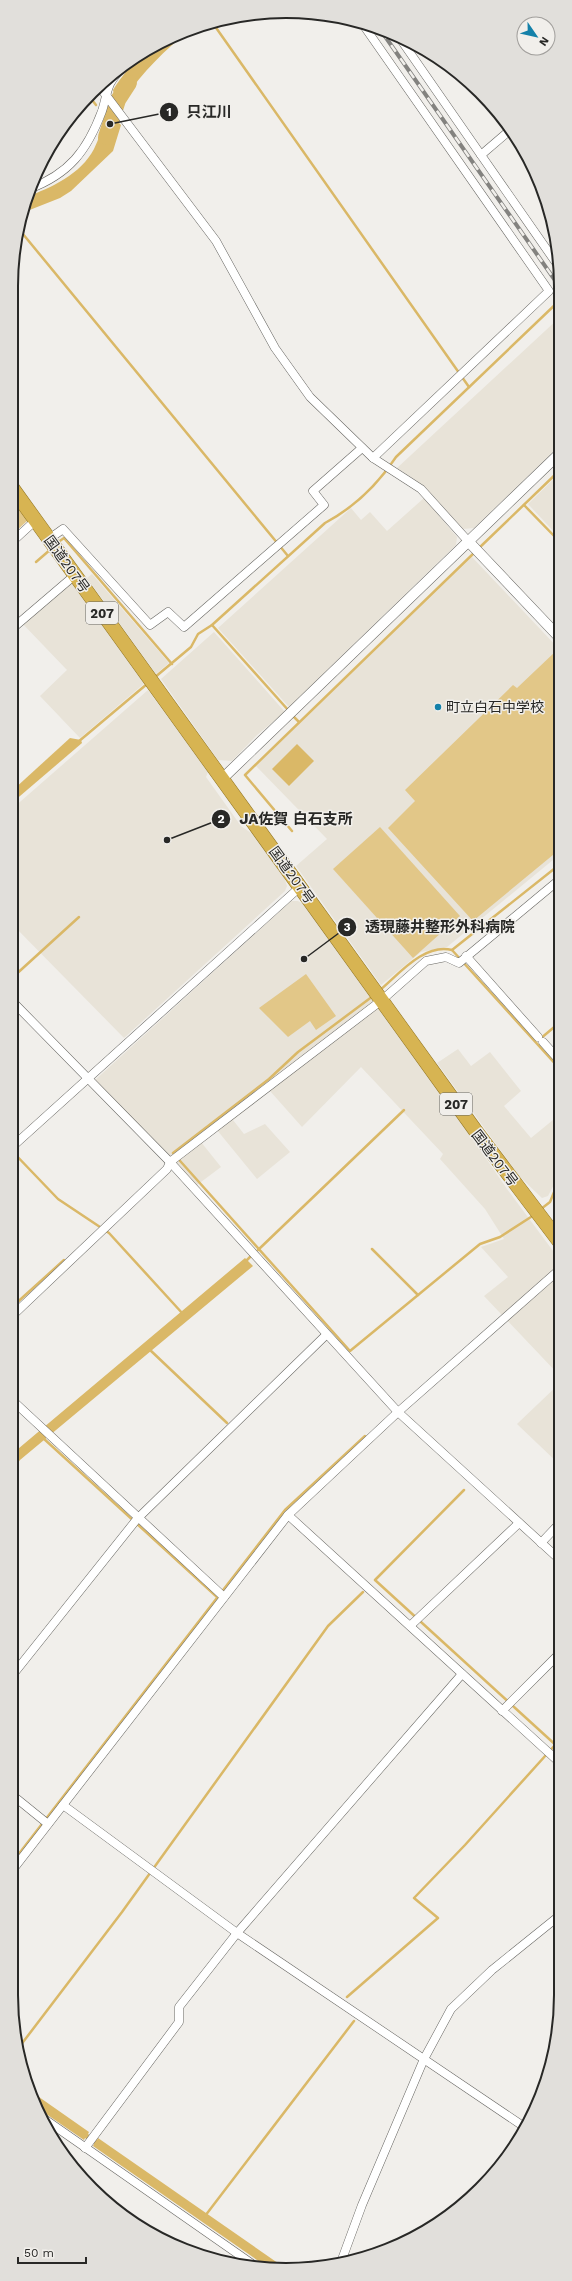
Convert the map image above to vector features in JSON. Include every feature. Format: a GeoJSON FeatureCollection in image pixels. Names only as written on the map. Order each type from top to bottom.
{"type":"FeatureCollection","features":[{"type":"Feature","properties":{"kind":"highway","name":"国道207号"},"geometry":{"type":"LineString","coordinates":[[18,496],[378,995],[554,1235]]}},
{"type":"Feature","properties":{"kind":"street"},"geometry":{"type":"LineString","coordinates":[[367,31],[550,291],[373,458]]}},
{"type":"Feature","properties":{"kind":"street"},"geometry":{"type":"LineString","coordinates":[[405,46],[552,257]]}},
{"type":"Feature","properties":{"kind":"street"},"geometry":{"type":"LineString","coordinates":[[37,187],[46,183],[72,164],[86,146],[110,84]]}},
{"type":"Feature","properties":{"kind":"street"},"geometry":{"type":"LineString","coordinates":[[102,91],[216,241],[275,348],[310,396],[373,458],[421,489],[554,632]]}},
{"type":"Feature","properties":{"kind":"street"},"geometry":{"type":"LineString","coordinates":[[481,155],[506,133]]}},
{"type":"Feature","properties":{"kind":"street"},"geometry":{"type":"LineString","coordinates":[[52,543],[63,529],[150,625],[168,612],[184,627],[324,504],[312,490],[362,448]]}},
{"type":"Feature","properties":{"kind":"street"},"geometry":{"type":"LineString","coordinates":[[222,779],[291,713],[474,547],[554,459]]}},
{"type":"Feature","properties":{"kind":"street"},"geometry":{"type":"LineString","coordinates":[[18,536],[36,520]]}},
{"type":"Feature","properties":{"kind":"street"},"geometry":{"type":"LineString","coordinates":[[18,621],[75,575]]}},
{"type":"Feature","properties":{"kind":"street"},"geometry":{"type":"LineString","coordinates":[[463,959],[554,884]]}},
{"type":"Feature","properties":{"kind":"street"},"geometry":{"type":"LineString","coordinates":[[18,1142],[300,887]]}},
{"type":"Feature","properties":{"kind":"street"},"geometry":{"type":"LineString","coordinates":[[18,1310],[167,1168],[174,1159],[378,995],[426,961],[446,957],[463,959],[554,1054]]}},
{"type":"Feature","properties":{"kind":"street"},"geometry":{"type":"LineString","coordinates":[[18,1007],[88,1079],[174,1159],[254,1254],[326,1335],[398,1412],[554,1554]]}},
{"type":"Feature","properties":{"kind":"street"},"geometry":{"type":"LineString","coordinates":[[539,1216],[554,1226]]}},
{"type":"Feature","properties":{"kind":"street"},"geometry":{"type":"LineString","coordinates":[[18,1862],[45,1822],[63,1805],[222,1594],[288,1514],[398,1412],[554,1274]]}},
{"type":"Feature","properties":{"kind":"street"},"geometry":{"type":"LineString","coordinates":[[18,1668],[136,1520],[326,1335]]}},
{"type":"Feature","properties":{"kind":"street"},"geometry":{"type":"LineString","coordinates":[[18,1406],[136,1520],[222,1594]]}},
{"type":"Feature","properties":{"kind":"street"},"geometry":{"type":"LineString","coordinates":[[288,1514],[415,1621],[462,1674],[507,1705],[554,1757]]}},
{"type":"Feature","properties":{"kind":"street"},"geometry":{"type":"LineString","coordinates":[[415,1621],[519,1523]]}},
{"type":"Feature","properties":{"kind":"street"},"geometry":{"type":"LineString","coordinates":[[541,1542],[554,1529]]}},
{"type":"Feature","properties":{"kind":"street"},"geometry":{"type":"LineString","coordinates":[[507,1705],[554,1659]]}},
{"type":"Feature","properties":{"kind":"street"},"geometry":{"type":"LineString","coordinates":[[89,2142],[179,2022],[179,2007],[237,1933],[462,1674]]}},
{"type":"Feature","properties":{"kind":"street"},"geometry":{"type":"LineString","coordinates":[[18,1800],[45,1822]]}},
{"type":"Feature","properties":{"kind":"street"},"geometry":{"type":"LineString","coordinates":[[63,1805],[237,1933],[521,2124]]}},
{"type":"Feature","properties":{"kind":"street"},"geometry":{"type":"LineString","coordinates":[[343,2257],[362,2205],[424,2059],[435,2037],[459,2000],[554,1920]]}},
{"type":"Feature","properties":{"kind":"street"},"geometry":{"type":"LineString","coordinates":[[54,2129],[89,2142],[246,2260]]}},
{"type":"Feature","properties":{"kind":"shaded area"},"geometry":{"type":"Polygon","coordinates":[[[176,41],[154,62],[138,80],[124,100],[115,99],[113,90],[128,70],[137,63],[176,41]]]}},
{"type":"Feature","properties":{"kind":"shaded area"},"geometry":{"type":"Polygon","coordinates":[[[112,116],[121,125],[113,151],[71,191],[60,198],[29,210],[34,194],[64,179],[81,166],[88,158],[94,149],[106,117],[112,116]]]}},
{"type":"Feature","properties":{"kind":"shaded area"},"geometry":{"type":"Polygon","coordinates":[[[554,323],[554,451],[474,528],[463,529],[424,486],[397,468],[554,323]]]}},
{"type":"Feature","properties":{"kind":"shaded area"},"geometry":{"type":"Polygon","coordinates":[[[554,479],[554,532],[528,504],[554,479]]]}},
{"type":"Feature","properties":{"kind":"shaded area"},"geometry":{"type":"Polygon","coordinates":[[[424,498],[457,537],[456,545],[289,707],[218,628],[351,508],[361,520],[370,512],[387,531],[424,498]]]}},
{"type":"Feature","properties":{"kind":"shaded area"},"geometry":{"type":"Polygon","coordinates":[[[18,506],[28,520],[18,529],[18,506]]]}},
{"type":"Feature","properties":{"kind":"shaded area","name":"町立白石中学校"},"geometry":{"type":"Polygon","coordinates":[[[472,557],[554,644],[554,859],[447,947],[421,952],[381,985],[296,866],[327,839],[256,766],[472,557]]]}},
{"type":"Feature","properties":{"kind":"shaded area"},"geometry":{"type":"Polygon","coordinates":[[[92,574],[169,663],[156,674],[87,578],[92,574]]]}},
{"type":"Feature","properties":{"kind":"shaded area"},"geometry":{"type":"Polygon","coordinates":[[[72,582],[146,682],[80,738],[40,696],[67,670],[21,622],[72,582]]]}},
{"type":"Feature","properties":{"kind":"shaded area"},"geometry":{"type":"Polygon","coordinates":[[[214,632],[285,712],[257,735],[232,761],[218,760],[161,679],[214,632]]]}},
{"type":"Feature","properties":{"kind":"shaded area"},"geometry":{"type":"Polygon","coordinates":[[[554,653],[554,854],[473,921],[388,828],[415,801],[405,790],[513,685],[517,688],[554,653]]]}},
{"type":"Feature","properties":{"kind":"shaded area"},"geometry":{"type":"Polygon","coordinates":[[[148,690],[208,772],[206,777],[241,826],[254,835],[284,877],[287,886],[285,891],[124,1038],[18,930],[18,804],[148,690]]]}},
{"type":"Feature","properties":{"kind":"shaded area"},"geometry":{"type":"Polygon","coordinates":[[[70,738],[81,740],[82,743],[18,798],[18,785],[70,738]]]}},
{"type":"Feature","properties":{"kind":"shaded area"},"geometry":{"type":"Polygon","coordinates":[[[297,744],[314,761],[289,786],[272,769],[297,744]]]}},
{"type":"Feature","properties":{"kind":"shaded area"},"geometry":{"type":"Polygon","coordinates":[[[380,827],[460,916],[413,958],[333,869],[380,827]]]}},
{"type":"Feature","properties":{"kind":"shaded area"},"geometry":{"type":"Polygon","coordinates":[[[291,901],[298,901],[305,905],[420,1062],[507,1189],[554,1252],[554,1370],[484,1296],[508,1277],[481,1247],[504,1239],[485,1209],[440,1159],[443,1154],[361,1067],[302,1127],[270,1091],[233,1120],[244,1134],[265,1124],[290,1152],[257,1179],[217,1130],[201,1142],[221,1167],[197,1185],[94,1081],[291,901]]]}},
{"type":"Feature","properties":{"kind":"shaded area"},"geometry":{"type":"Polygon","coordinates":[[[306,974],[336,1016],[316,1030],[310,1021],[288,1037],[259,1008],[306,974]]]}},
{"type":"Feature","properties":{"kind":"shaded area"},"geometry":{"type":"Polygon","coordinates":[[[458,1049],[471,1066],[490,1052],[521,1091],[504,1106],[531,1138],[554,1119],[554,1185],[548,1196],[542,1198],[520,1177],[437,1063],[458,1049]]]}},
{"type":"Feature","properties":{"kind":"shaded area"},"geometry":{"type":"Polygon","coordinates":[[[245,1258],[253,1266],[18,1463],[18,1449],[245,1258]]]}},
{"type":"Feature","properties":{"kind":"shaded area"},"geometry":{"type":"Polygon","coordinates":[[[554,1389],[554,1459],[517,1424],[554,1389]]]}},
{"type":"Feature","properties":{"kind":"shaded area"},"geometry":{"type":"Polygon","coordinates":[[[37,2096],[89,2132],[88,2134],[97,2140],[98,2138],[277,2263],[259,2261],[93,2146],[94,2144],[85,2138],[84,2140],[46,2114],[37,2096]]]}},
{"type":"Feature","properties":{"kind":"waterway"},"geometry":{"type":"LineString","coordinates":[[216,27],[469,387]]}},
{"type":"Feature","properties":{"kind":"waterway"},"geometry":{"type":"LineString","coordinates":[[106,137],[118,100],[129,83]]}},
{"type":"Feature","properties":{"kind":"waterway"},"geometry":{"type":"LineString","coordinates":[[92,100],[96,105]]}},
{"type":"Feature","properties":{"kind":"waterway"},"geometry":{"type":"LineString","coordinates":[[23,234],[288,556]]}},
{"type":"Feature","properties":{"kind":"waterway"},"geometry":{"type":"LineString","coordinates":[[289,711],[212,625],[325,523],[355,503],[373,486],[396,457],[554,306]]}},
{"type":"Feature","properties":{"kind":"waterway"},"geometry":{"type":"LineString","coordinates":[[478,549],[554,476]]}},
{"type":"Feature","properties":{"kind":"waterway"},"geometry":{"type":"LineString","coordinates":[[524,505],[554,536]]}},
{"type":"Feature","properties":{"kind":"waterway"},"geometry":{"type":"LineString","coordinates":[[57,543],[64,538],[172,664]]}},
{"type":"Feature","properties":{"kind":"waterway"},"geometry":{"type":"LineString","coordinates":[[36,562],[51,549]]}},
{"type":"Feature","properties":{"kind":"waterway"},"geometry":{"type":"LineString","coordinates":[[292,831],[245,775],[475,552]]}},
{"type":"Feature","properties":{"kind":"waterway"},"geometry":{"type":"LineString","coordinates":[[154,678],[191,647],[198,634],[212,625]]}},
{"type":"Feature","properties":{"kind":"waterway"},"geometry":{"type":"LineString","coordinates":[[78,742],[147,684]]}},
{"type":"Feature","properties":{"kind":"waterway"},"geometry":{"type":"LineString","coordinates":[[292,715],[299,722]]}},
{"type":"Feature","properties":{"kind":"waterway"},"geometry":{"type":"LineString","coordinates":[[452,950],[554,869]]}},
{"type":"Feature","properties":{"kind":"waterway"},"geometry":{"type":"LineString","coordinates":[[18,973],[79,917]]}},
{"type":"Feature","properties":{"kind":"waterway"},"geometry":{"type":"LineString","coordinates":[[380,990],[404,968],[422,955],[442,949],[452,950],[554,1062]]}},
{"type":"Feature","properties":{"kind":"waterway"},"geometry":{"type":"LineString","coordinates":[[373,996],[298,1052],[269,1079],[173,1153],[350,1351],[480,1244],[500,1237],[534,1215]]}},
{"type":"Feature","properties":{"kind":"waterway"},"geometry":{"type":"LineString","coordinates":[[540,1039],[554,1027]]}},
{"type":"Feature","properties":{"kind":"waterway"},"geometry":{"type":"LineString","coordinates":[[258,1250],[404,1110]]}},
{"type":"Feature","properties":{"kind":"waterway"},"geometry":{"type":"LineString","coordinates":[[18,1157],[58,1199],[109,1233],[183,1314]]}},
{"type":"Feature","properties":{"kind":"waterway"},"geometry":{"type":"LineString","coordinates":[[541,1209],[550,1202],[554,1192]]}},
{"type":"Feature","properties":{"kind":"waterway"},"geometry":{"type":"LineString","coordinates":[[372,1249],[418,1295]]}},
{"type":"Feature","properties":{"kind":"waterway"},"geometry":{"type":"LineString","coordinates":[[245,1262],[253,1254]]}},
{"type":"Feature","properties":{"kind":"waterway"},"geometry":{"type":"LineString","coordinates":[[18,1302],[64,1260]]}},
{"type":"Feature","properties":{"kind":"waterway"},"geometry":{"type":"LineString","coordinates":[[149,1349],[227,1423]]}},
{"type":"Feature","properties":{"kind":"waterway"},"geometry":{"type":"LineString","coordinates":[[18,1855],[285,1510],[365,1436]]}},
{"type":"Feature","properties":{"kind":"waterway"},"geometry":{"type":"LineString","coordinates":[[43,1438],[217,1597]]}},
{"type":"Feature","properties":{"kind":"waterway"},"geometry":{"type":"LineString","coordinates":[[464,1490],[375,1580],[554,1743]]}},
{"type":"Feature","properties":{"kind":"waterway"},"geometry":{"type":"LineString","coordinates":[[22,2043],[122,1912],[328,1626],[363,1592]]}},
{"type":"Feature","properties":{"kind":"waterway"},"geometry":{"type":"LineString","coordinates":[[347,1997],[438,1918],[414,1898],[465,1845],[554,1746]]}},
{"type":"Feature","properties":{"kind":"waterway"},"geometry":{"type":"LineString","coordinates":[[205,2216],[354,2021]]}},
{"type":"Feature","properties":{"kind":"railway"},"geometry":{"type":"LineString","coordinates":[[385,37],[554,278]]}},
{"type":"Feature","properties":{"kind":"place","name":"只江川"},"geometry":{"type":"Point","coordinates":[110,124]}},
{"type":"Feature","properties":{"kind":"place","name":"町立白石中学校"},"geometry":{"type":"Point","coordinates":[438,707]}},
{"type":"Feature","properties":{"kind":"place","name":"JA佐賀 白石支所"},"geometry":{"type":"Point","coordinates":[167,840]}},
{"type":"Feature","properties":{"kind":"place","name":"透現藤井整形外科病院"},"geometry":{"type":"Point","coordinates":[304,959]}}]}
